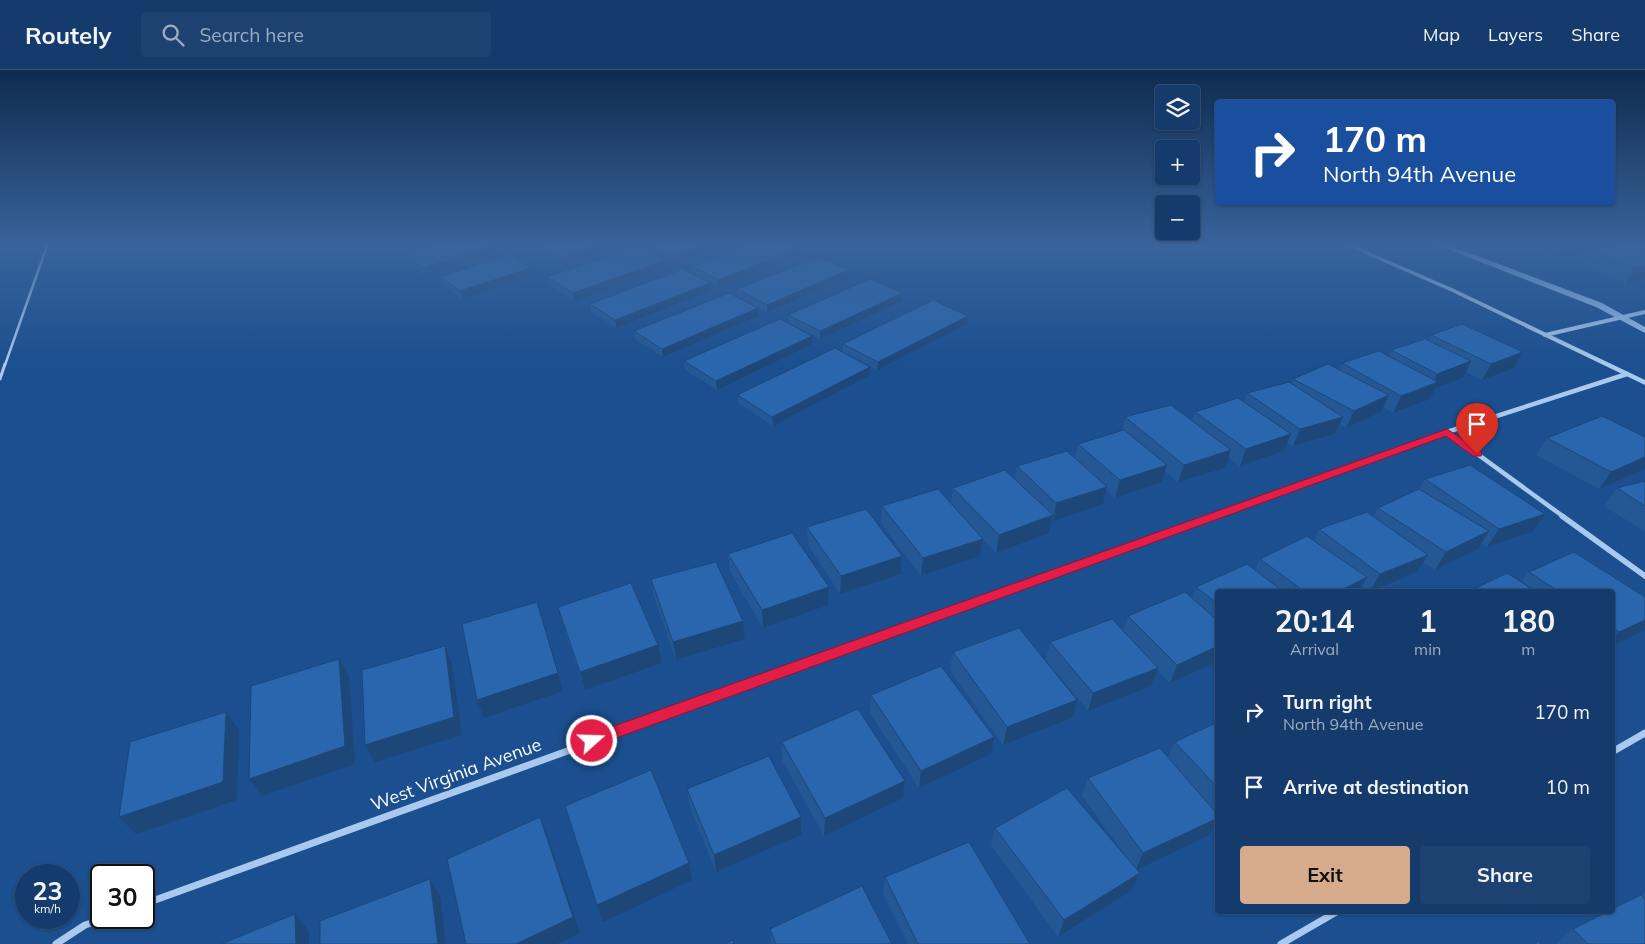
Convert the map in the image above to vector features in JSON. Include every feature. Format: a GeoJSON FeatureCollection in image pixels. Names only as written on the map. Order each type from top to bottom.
{"type":"FeatureCollection","features":[{"type":"Feature","properties":{"kind":"street"},"geometry":{"type":"LineString","coordinates":[[1438,284],[1645,383]]}},
{"type":"Feature","properties":{"kind":"street"},"geometry":{"type":"LineString","coordinates":[[1546,335],[1645,312]]}},
{"type":"Feature","properties":{"kind":"street","name":"West Virginia Avenue"},"geometry":{"type":"LineString","coordinates":[[155,900],[1447,432],[1627,374]]}},
{"type":"Feature","properties":{"kind":"street"},"geometry":{"type":"LineString","coordinates":[[1447,432],[1645,576]]}},
{"type":"Feature","properties":{"kind":"street"},"geometry":{"type":"LineString","coordinates":[[1615,750],[1645,734]]}},
{"type":"Feature","properties":{"kind":"street"},"geometry":{"type":"LineString","coordinates":[[1281,944],[1333,914]]}},
{"type":"Feature","properties":{"kind":"street"},"geometry":{"type":"LineString","coordinates":[[56,944],[90,923]]}},
{"type":"Feature","properties":{"kind":"lane"},"geometry":{"type":"LineString","coordinates":[[0,379],[34,284]]}},
{"type":"Feature","properties":{"kind":"building"},"geometry":{"type":"Polygon","coordinates":[[[450,284],[482,284],[460,291],[450,284]]]}},
{"type":"Feature","properties":{"kind":"building"},"geometry":{"type":"Polygon","coordinates":[[[558,284],[599,284],[573,293],[558,284]]]}},
{"type":"Feature","properties":{"kind":"building"},"geometry":{"type":"Polygon","coordinates":[[[644,284],[708,284],[615,320],[590,304],[644,284]]]}},
{"type":"Feature","properties":{"kind":"building"},"geometry":{"type":"Polygon","coordinates":[[[750,284],[816,284],[767,305],[737,289],[750,284]]]}},
{"type":"Feature","properties":{"kind":"building"},"geometry":{"type":"Polygon","coordinates":[[[859,284],[881,284],[903,293],[820,331],[788,315],[859,284]]]}},
{"type":"Feature","properties":{"kind":"building"},"geometry":{"type":"Polygon","coordinates":[[[729,293],[758,308],[662,349],[634,331],[729,293]]]}},
{"type":"Feature","properties":{"kind":"building"},"geometry":{"type":"Polygon","coordinates":[[[933,300],[968,316],[878,362],[843,344],[933,300]]]}},
{"type":"Feature","properties":{"kind":"building"},"geometry":{"type":"Polygon","coordinates":[[[780,319],[812,336],[716,381],[684,361],[780,319]]]}},
{"type":"Feature","properties":{"kind":"building"},"geometry":{"type":"Polygon","coordinates":[[[1462,324],[1523,352],[1491,364],[1431,335],[1462,324]]]}},
{"type":"Feature","properties":{"kind":"building"},"geometry":{"type":"Polygon","coordinates":[[[1425,339],[1471,361],[1437,374],[1391,350],[1425,339]]]}},
{"type":"Feature","properties":{"kind":"building"},"geometry":{"type":"Polygon","coordinates":[[[835,348],[870,367],[772,417],[737,395],[835,348]]]}},
{"type":"Feature","properties":{"kind":"building"},"geometry":{"type":"Polygon","coordinates":[[[1379,351],[1438,382],[1401,396],[1342,363],[1379,351]]]}},
{"type":"Feature","properties":{"kind":"building"},"geometry":{"type":"Polygon","coordinates":[[[1328,364],[1389,395],[1354,411],[1293,379],[1328,364]]]}},
{"type":"Feature","properties":{"kind":"building"},"geometry":{"type":"Polygon","coordinates":[[[1289,382],[1343,417],[1300,429],[1247,393],[1289,382]]]}},
{"type":"Feature","properties":{"kind":"building"},"geometry":{"type":"Polygon","coordinates":[[[1238,398],[1291,434],[1246,449],[1195,412],[1238,398]]]}},
{"type":"Feature","properties":{"kind":"building"},"geometry":{"type":"Polygon","coordinates":[[[1171,405],[1231,450],[1184,465],[1125,417],[1171,405]]]}},
{"type":"Feature","properties":{"kind":"building"},"geometry":{"type":"Polygon","coordinates":[[[1602,416],[1645,437],[1645,457],[1611,472],[1547,438],[1602,416]]]}},
{"type":"Feature","properties":{"kind":"building"},"geometry":{"type":"Polygon","coordinates":[[[1124,430],[1167,465],[1120,480],[1078,444],[1124,430]]]}},
{"type":"Feature","properties":{"kind":"building"},"geometry":{"type":"Polygon","coordinates":[[[1067,451],[1107,487],[1056,503],[1017,466],[1067,451]]]}},
{"type":"Feature","properties":{"kind":"building"},"geometry":{"type":"Polygon","coordinates":[[[1470,465],[1545,514],[1499,529],[1425,479],[1470,465]]]}},
{"type":"Feature","properties":{"kind":"building"},"geometry":{"type":"Polygon","coordinates":[[[1005,470],[1053,515],[999,535],[953,488],[1005,470]]]}},
{"type":"Feature","properties":{"kind":"building"},"geometry":{"type":"Polygon","coordinates":[[[1645,481],[1645,506],[1617,488],[1645,481]]]}},
{"type":"Feature","properties":{"kind":"building"},"geometry":{"type":"Polygon","coordinates":[[[938,489],[983,539],[923,558],[882,506],[938,489]]]}},
{"type":"Feature","properties":{"kind":"building"},"geometry":{"type":"Polygon","coordinates":[[[1419,489],[1489,531],[1446,552],[1378,508],[1419,489]]]}},
{"type":"Feature","properties":{"kind":"building"},"geometry":{"type":"Polygon","coordinates":[[[866,509],[902,556],[841,576],[807,527],[866,509]]]}},
{"type":"Feature","properties":{"kind":"building"},"geometry":{"type":"Polygon","coordinates":[[[1367,512],[1428,555],[1380,574],[1319,529],[1367,512]]]}},
{"type":"Feature","properties":{"kind":"building"},"geometry":{"type":"Polygon","coordinates":[[[792,533],[829,587],[762,610],[728,554],[792,533]]]}},
{"type":"Feature","properties":{"kind":"building"},"geometry":{"type":"Polygon","coordinates":[[[1307,536],[1367,577],[1344,589],[1301,589],[1260,559],[1307,536]]]}},
{"type":"Feature","properties":{"kind":"building"},"geometry":{"type":"Polygon","coordinates":[[[1574,552],[1645,597],[1645,620],[1619,632],[1615,630],[1615,589],[1555,589],[1529,572],[1574,552]]]}},
{"type":"Feature","properties":{"kind":"building"},"geometry":{"type":"Polygon","coordinates":[[[716,562],[743,621],[673,642],[651,579],[716,562]]]}},
{"type":"Feature","properties":{"kind":"building"},"geometry":{"type":"Polygon","coordinates":[[[1247,564],[1280,589],[1215,589],[1215,602],[1196,587],[1247,564]]]}},
{"type":"Feature","properties":{"kind":"building"},"geometry":{"type":"Polygon","coordinates":[[[1507,573],[1532,589],[1474,589],[1507,573]]]}},
{"type":"Feature","properties":{"kind":"building"},"geometry":{"type":"Polygon","coordinates":[[[631,583],[658,645],[580,672],[558,607],[631,583]]]}},
{"type":"Feature","properties":{"kind":"building"},"geometry":{"type":"Polygon","coordinates":[[[1185,592],[1215,618],[1215,647],[1177,665],[1128,616],[1185,592]]]}},
{"type":"Feature","properties":{"kind":"building"},"geometry":{"type":"Polygon","coordinates":[[[537,602],[558,673],[477,700],[462,624],[537,602]]]}},
{"type":"Feature","properties":{"kind":"building"},"geometry":{"type":"Polygon","coordinates":[[[1112,619],[1158,668],[1093,693],[1050,642],[1112,619]]]}},
{"type":"Feature","properties":{"kind":"building"},"geometry":{"type":"Polygon","coordinates":[[[1019,628],[1077,700],[1007,727],[953,652],[1019,628]]]}},
{"type":"Feature","properties":{"kind":"building"},"geometry":{"type":"Polygon","coordinates":[[[445,646],[454,717],[365,745],[362,670],[445,646]]]}},
{"type":"Feature","properties":{"kind":"building"},"geometry":{"type":"Polygon","coordinates":[[[339,659],[345,746],[249,779],[251,686],[339,659]]]}},
{"type":"Feature","properties":{"kind":"building"},"geometry":{"type":"Polygon","coordinates":[[[941,666],[994,737],[921,771],[871,695],[941,666]]]}},
{"type":"Feature","properties":{"kind":"building"},"geometry":{"type":"Polygon","coordinates":[[[858,709],[905,781],[825,818],[782,742],[858,709]]]}},
{"type":"Feature","properties":{"kind":"building"},"geometry":{"type":"Polygon","coordinates":[[[226,712],[223,782],[119,817],[130,742],[226,712]]]}},
{"type":"Feature","properties":{"kind":"building"},"geometry":{"type":"Polygon","coordinates":[[[1215,723],[1215,785],[1175,742],[1215,723]]]}},
{"type":"Feature","properties":{"kind":"building"},"geometry":{"type":"Polygon","coordinates":[[[1160,748],[1215,812],[1215,819],[1143,853],[1088,778],[1160,748]]]}},
{"type":"Feature","properties":{"kind":"building"},"geometry":{"type":"Polygon","coordinates":[[[769,756],[801,817],[714,855],[687,789],[769,756]]]}},
{"type":"Feature","properties":{"kind":"building"},"geometry":{"type":"Polygon","coordinates":[[[651,770],[689,863],[597,905],[565,806],[651,770]]]}},
{"type":"Feature","properties":{"kind":"building"},"geometry":{"type":"Polygon","coordinates":[[[1067,788],[1140,873],[1064,920],[995,828],[1067,788]]]}},
{"type":"Feature","properties":{"kind":"building"},"geometry":{"type":"Polygon","coordinates":[[[540,817],[573,917],[516,944],[466,944],[447,859],[540,817]]]}},
{"type":"Feature","properties":{"kind":"building"},"geometry":{"type":"Polygon","coordinates":[[[969,842],[1030,944],[918,944],[885,877],[969,842]]]}},
{"type":"Feature","properties":{"kind":"building"},"geometry":{"type":"Polygon","coordinates":[[[430,879],[438,944],[320,944],[320,921],[430,879]]]}},
{"type":"Feature","properties":{"kind":"building"},"geometry":{"type":"Polygon","coordinates":[[[862,886],[892,944],[776,944],[770,929],[862,886]]]}},
{"type":"Feature","properties":{"kind":"building"},"geometry":{"type":"Polygon","coordinates":[[[1641,895],[1645,899],[1645,944],[1588,944],[1573,929],[1603,914],[1615,914],[1615,908],[1641,895]]]}},
{"type":"Feature","properties":{"kind":"building"},"geometry":{"type":"Polygon","coordinates":[[[295,914],[296,944],[221,944],[295,914]]]}},
{"type":"Feature","properties":{"kind":"building"},"geometry":{"type":"Polygon","coordinates":[[[733,940],[734,944],[725,944],[733,940]]]}},
{"type":"Feature","properties":{"kind":"waterway"},"geometry":{"type":"LineString","coordinates":[[1543,284],[1599,305],[1645,330]]}},
{"type":"Feature","properties":{"kind":"route"},"geometry":{"type":"LineString","coordinates":[[592,741],[1447,432],[1477,454]]}}]}
